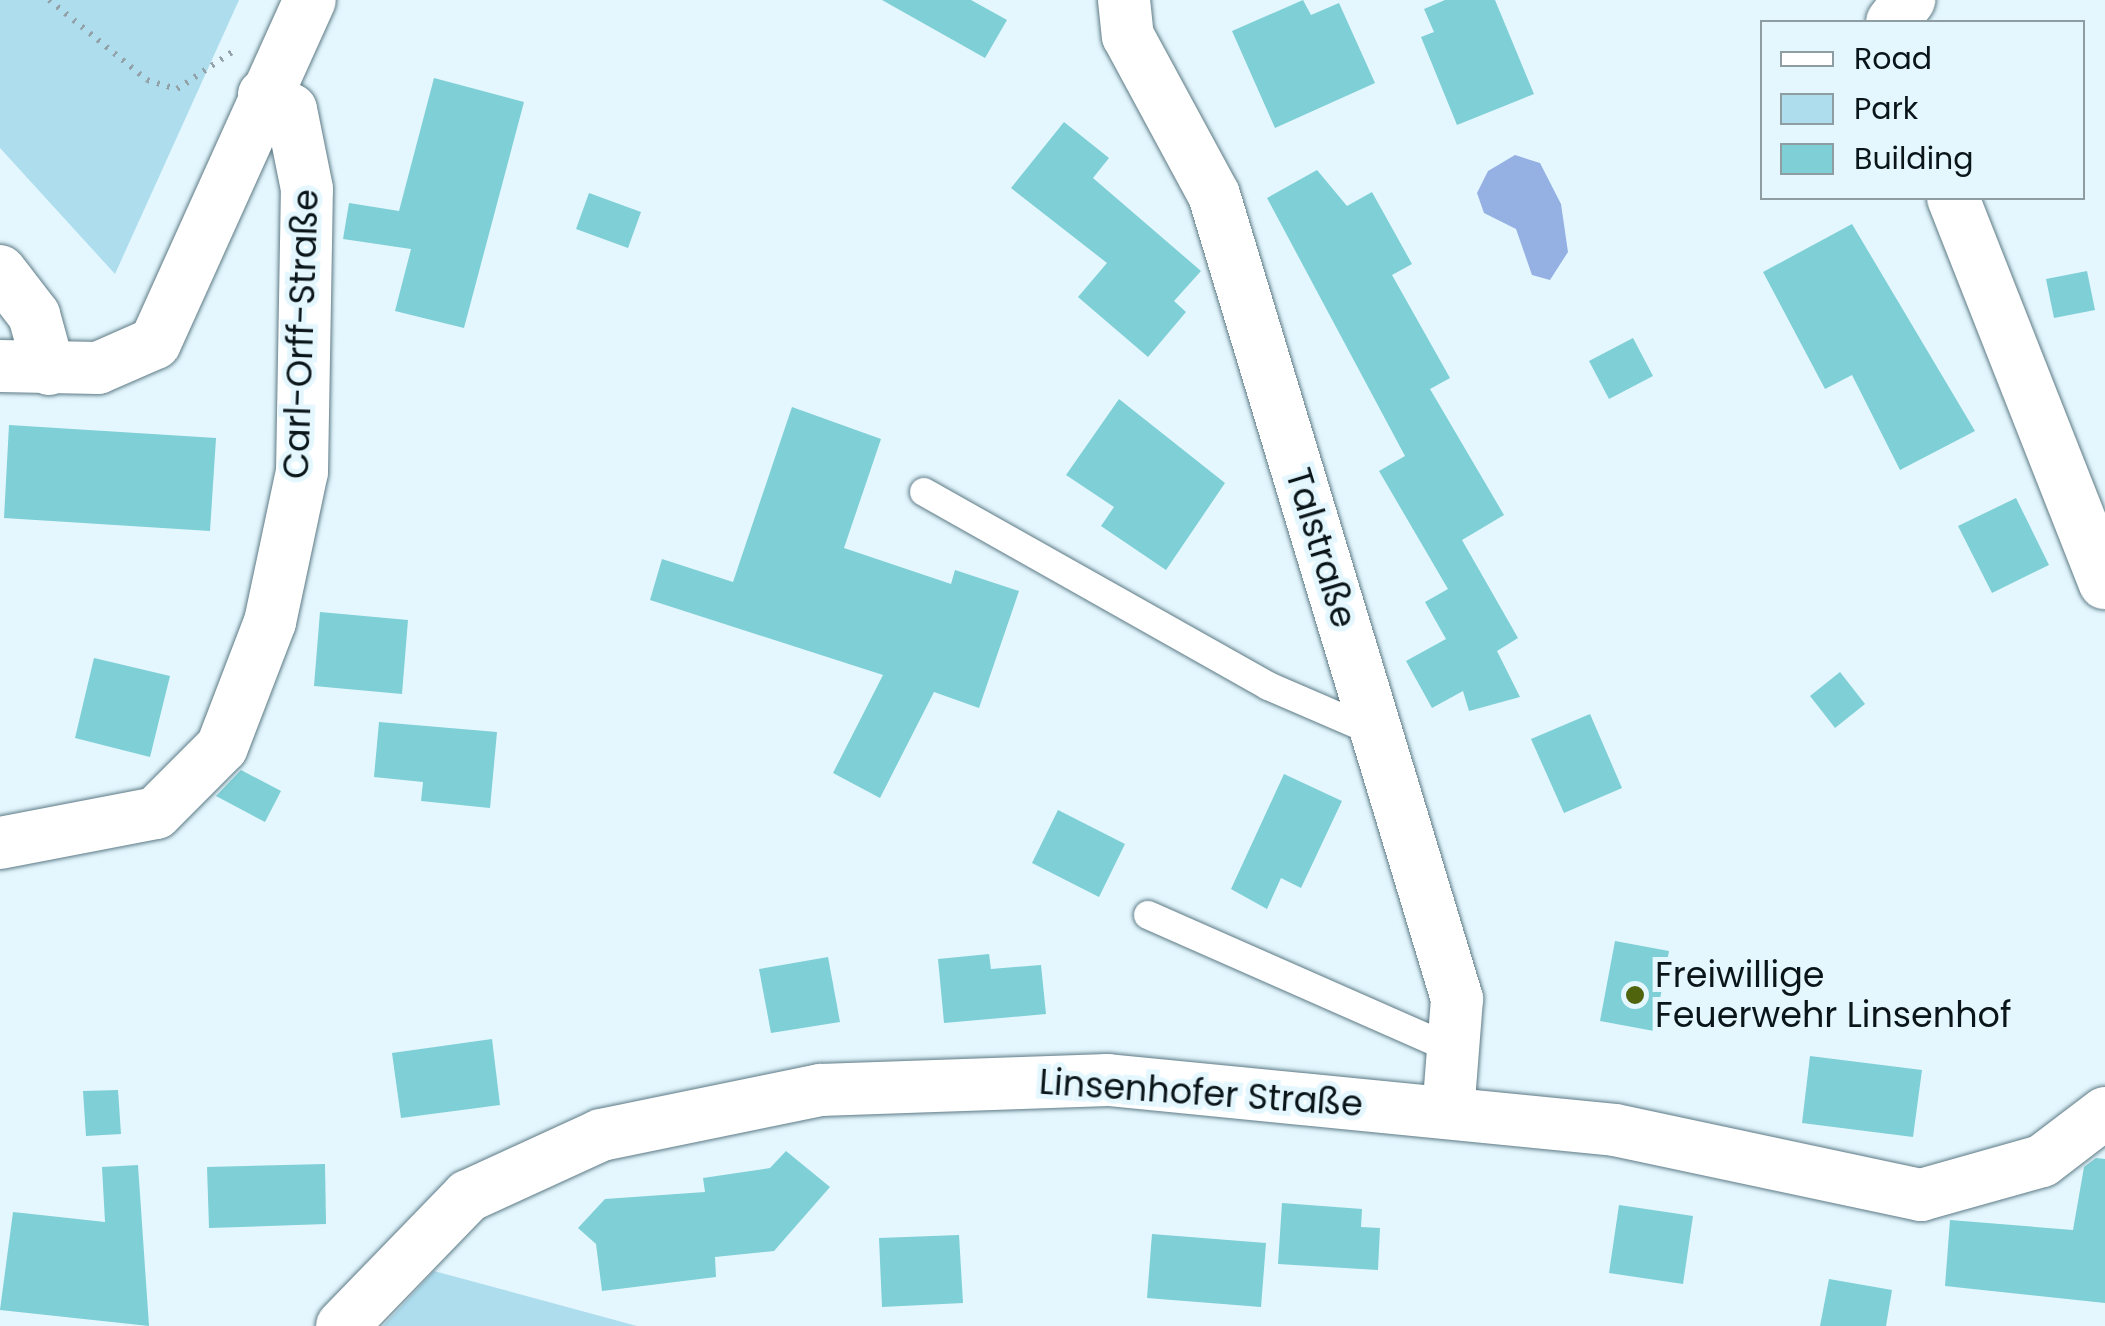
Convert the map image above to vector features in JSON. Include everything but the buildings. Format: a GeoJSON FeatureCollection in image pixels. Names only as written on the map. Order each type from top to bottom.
{"type":"FeatureCollection","features":[{"type":"Feature","properties":{"kind":"street"},"geometry":{"type":"LineString","coordinates":[[0,271],[34,316],[24,367],[98,368],[155,343],[271,78],[310,0]]}},
{"type":"Feature","properties":{"kind":"street","name":"Talstraße"},"geometry":{"type":"LineString","coordinates":[[1124,0],[1128,36],[1214,195],[1456,999],[1456,1051],[1448,1113]]}},
{"type":"Feature","properties":{"kind":"street"},"geometry":{"type":"LineString","coordinates":[[1894,20],[1909,0]]}},
{"type":"Feature","properties":{"kind":"street","name":"Carl-Orff-Straße"},"geometry":{"type":"LineString","coordinates":[[0,843],[156,813],[222,748],[270,622],[302,472],[307,189],[291,110],[271,78]]}},
{"type":"Feature","properties":{"kind":"street"},"geometry":{"type":"LineString","coordinates":[[1954,200],[2105,584]]}},
{"type":"Feature","properties":{"kind":"street","name":"Linsenhofer Straße"},"geometry":{"type":"LineString","coordinates":[[342,1326],[468,1196],[601,1135],[720,1105],[949,1079],[1092,1080],[1616,1130],[1921,1195],[2042,1161],[2105,1113]]}},
{"type":"Feature","properties":{"kind":"lane"},"geometry":{"type":"LineString","coordinates":[[924,492],[1268,686],[1376,732]]}},
{"type":"Feature","properties":{"kind":"lane"},"geometry":{"type":"LineString","coordinates":[[1148,915],[1456,1051]]}},
{"type":"Feature","properties":{"kind":"path"},"geometry":{"type":"LineString","coordinates":[[49,0],[148,80],[177,89],[232,52],[271,78]]}},
{"type":"Feature","properties":{"kind":"green space"},"geometry":{"type":"Polygon","coordinates":[[[0,0],[239,0],[115,274],[0,148],[0,0]]]}},
{"type":"Feature","properties":{"kind":"green space"},"geometry":{"type":"Polygon","coordinates":[[[434,1271],[637,1326],[383,1326],[434,1271]]]}},
{"type":"Feature","properties":{"kind":"shaded area"},"geometry":{"type":"Polygon","coordinates":[[[1515,155],[1540,163],[1561,204],[1568,252],[1550,280],[1532,275],[1516,229],[1484,213],[1477,193],[1488,171],[1515,155]]]}},
{"type":"Feature","properties":{"kind":"place","name":"Freiwillige Feuerwehr Linsenhof"},"geometry":{"type":"Point","coordinates":[1635,995]}}]}
